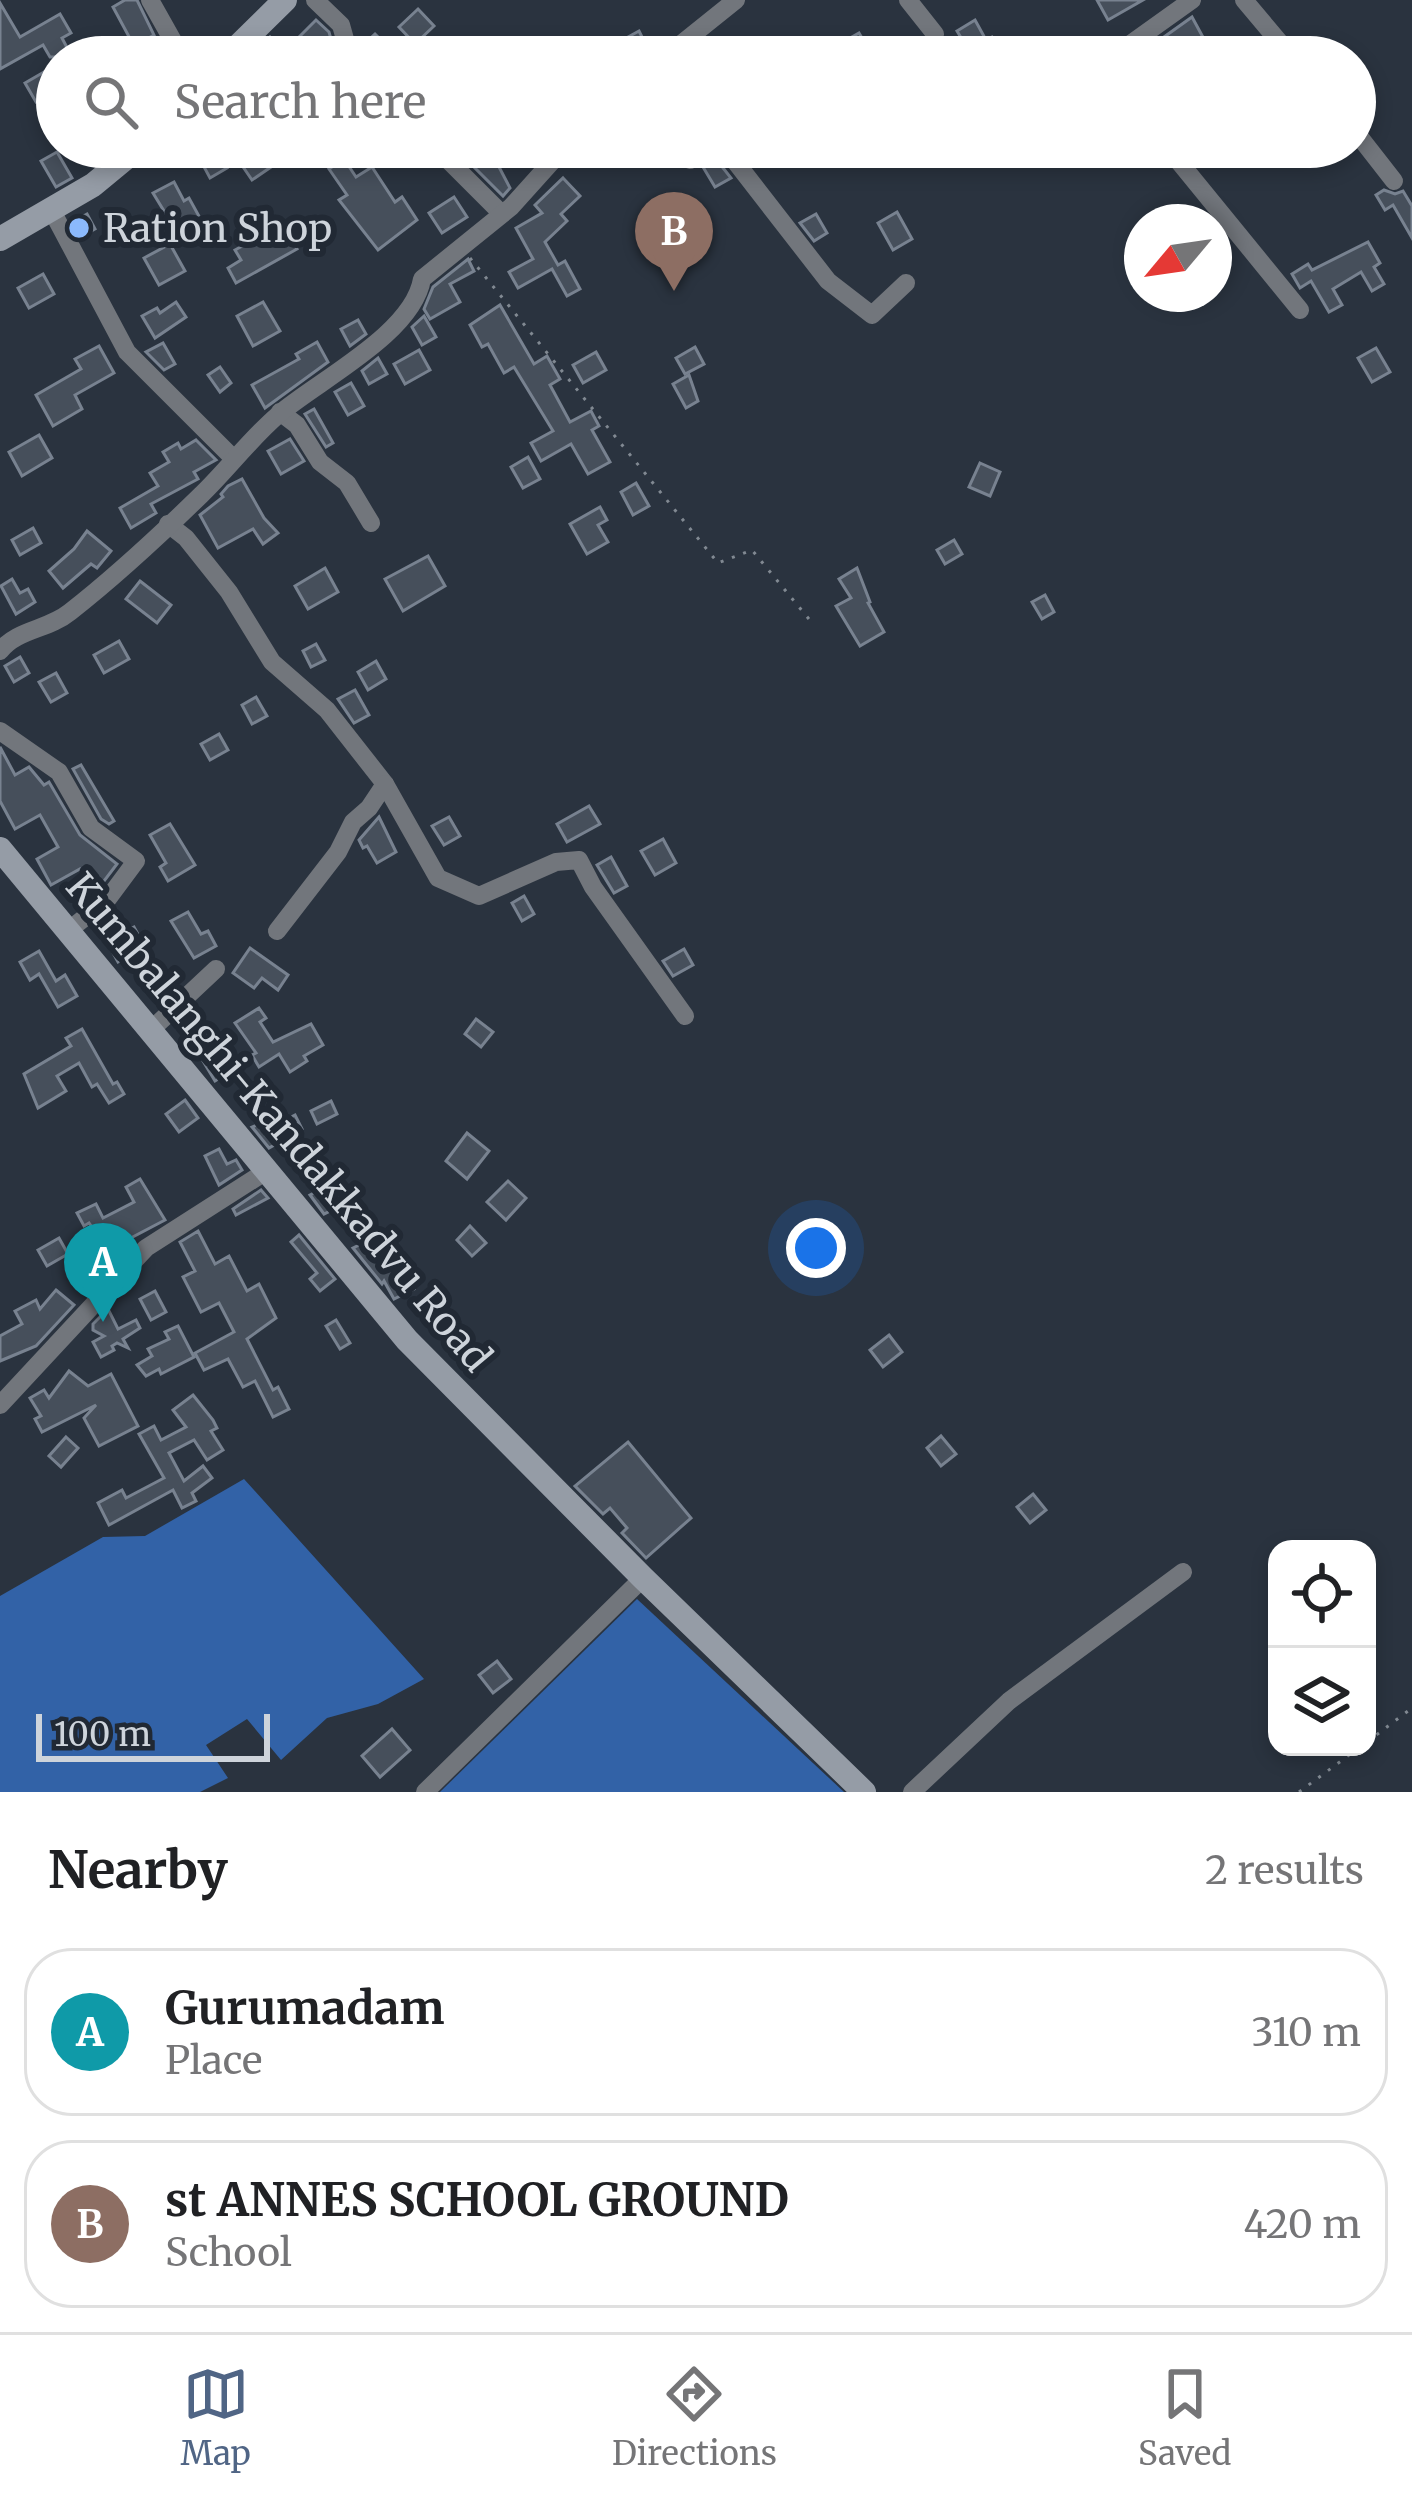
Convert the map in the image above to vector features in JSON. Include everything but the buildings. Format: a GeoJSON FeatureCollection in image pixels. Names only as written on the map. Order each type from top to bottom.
{"type":"FeatureCollection","features":[{"type":"Feature","properties":{"kind":"main road"},"geometry":{"type":"LineString","coordinates":[[248,36],[285,0]]}},
{"type":"Feature","properties":{"kind":"main road"},"geometry":{"type":"LineString","coordinates":[[0,239],[113,168]]}},
{"type":"Feature","properties":{"kind":"main road","name":"Kumbalanghi-Kandakkadvu Road"},"geometry":{"type":"LineString","coordinates":[[0,850],[407,1340],[864,1792]]}},
{"type":"Feature","properties":{"kind":"street"},"geometry":{"type":"LineString","coordinates":[[150,0],[170,36]]}},
{"type":"Feature","properties":{"kind":"street"},"geometry":{"type":"LineString","coordinates":[[315,0],[341,25],[344,36]]}},
{"type":"Feature","properties":{"kind":"street"},"geometry":{"type":"LineString","coordinates":[[691,36],[736,0]]}},
{"type":"Feature","properties":{"kind":"street"},"geometry":{"type":"LineString","coordinates":[[908,0],[935,34]]}},
{"type":"Feature","properties":{"kind":"street"},"geometry":{"type":"LineString","coordinates":[[1142,36],[1192,0]]}},
{"type":"Feature","properties":{"kind":"street"},"geometry":{"type":"LineString","coordinates":[[1244,0],[1274,36]]}},
{"type":"Feature","properties":{"kind":"street"},"geometry":{"type":"LineString","coordinates":[[1376,158],[1394,181]]}},
{"type":"Feature","properties":{"kind":"street"},"geometry":{"type":"LineString","coordinates":[[456,168],[502,214]]}},
{"type":"Feature","properties":{"kind":"street"},"geometry":{"type":"LineString","coordinates":[[0,651],[11,637],[64,617],[168,524],[280,412],[353,362],[419,297],[422,279],[502,214],[545,168]]}},
{"type":"Feature","properties":{"kind":"street"},"geometry":{"type":"LineString","coordinates":[[740,168],[828,281],[872,315],[906,283]]}},
{"type":"Feature","properties":{"kind":"street"},"geometry":{"type":"LineString","coordinates":[[1184,168],[1300,310]]}},
{"type":"Feature","properties":{"kind":"street"},"geometry":{"type":"LineString","coordinates":[[51,209],[128,352],[234,459]]}},
{"type":"Feature","properties":{"kind":"street"},"geometry":{"type":"LineString","coordinates":[[280,412],[297,425],[320,461],[347,483],[371,524]]}},
{"type":"Feature","properties":{"kind":"street"},"geometry":{"type":"LineString","coordinates":[[168,524],[186,538],[229,592],[272,662],[327,710],[385,784],[439,878],[479,896],[556,862],[579,860],[685,1016]]}},
{"type":"Feature","properties":{"kind":"street"},"geometry":{"type":"LineString","coordinates":[[0,731],[59,772],[91,829],[136,861],[107,900],[69,930]]}},
{"type":"Feature","properties":{"kind":"street"},"geometry":{"type":"LineString","coordinates":[[277,931],[385,784]]}},
{"type":"Feature","properties":{"kind":"street"},"geometry":{"type":"LineString","coordinates":[[152,1030],[215,969]]}},
{"type":"Feature","properties":{"kind":"street"},"geometry":{"type":"LineString","coordinates":[[0,1405],[146,1248],[268,1170]]}},
{"type":"Feature","properties":{"kind":"street"},"geometry":{"type":"LineString","coordinates":[[912,1792],[1009,1701],[1183,1572]]}},
{"type":"Feature","properties":{"kind":"street"},"geometry":{"type":"LineString","coordinates":[[425,1792],[643,1578]]}},
{"type":"Feature","properties":{"kind":"path"},"geometry":{"type":"LineString","coordinates":[[463,249],[718,563],[752,550],[814,624]]}},
{"type":"Feature","properties":{"kind":"path"},"geometry":{"type":"LineString","coordinates":[[1376,1735],[1412,1708]]}},
{"type":"Feature","properties":{"kind":"path"},"geometry":{"type":"LineString","coordinates":[[1299,1792],[1348,1756]]}},
{"type":"Feature","properties":{"kind":"water"},"geometry":{"type":"Polygon","coordinates":[[[244,1479],[424,1679],[378,1704],[327,1718],[281,1760],[247,1719],[206,1745],[228,1778],[200,1792],[0,1792],[0,1596],[103,1537],[145,1536],[244,1479]]]}},
{"type":"Feature","properties":{"kind":"water"},"geometry":{"type":"Polygon","coordinates":[[[637,1599],[844,1792],[440,1792],[637,1599]]]}},
{"type":"Feature","properties":{"kind":"place","name":"Ration Shop"},"geometry":{"type":"Point","coordinates":[79,228]}},
{"type":"Feature","properties":{"kind":"place","name":"st ANNES SCHOOL GROUND"},"geometry":{"type":"Point","coordinates":[674,291]}},
{"type":"Feature","properties":{"kind":"place","name":"Gurumadam"},"geometry":{"type":"Point","coordinates":[103,1322]}}]}
